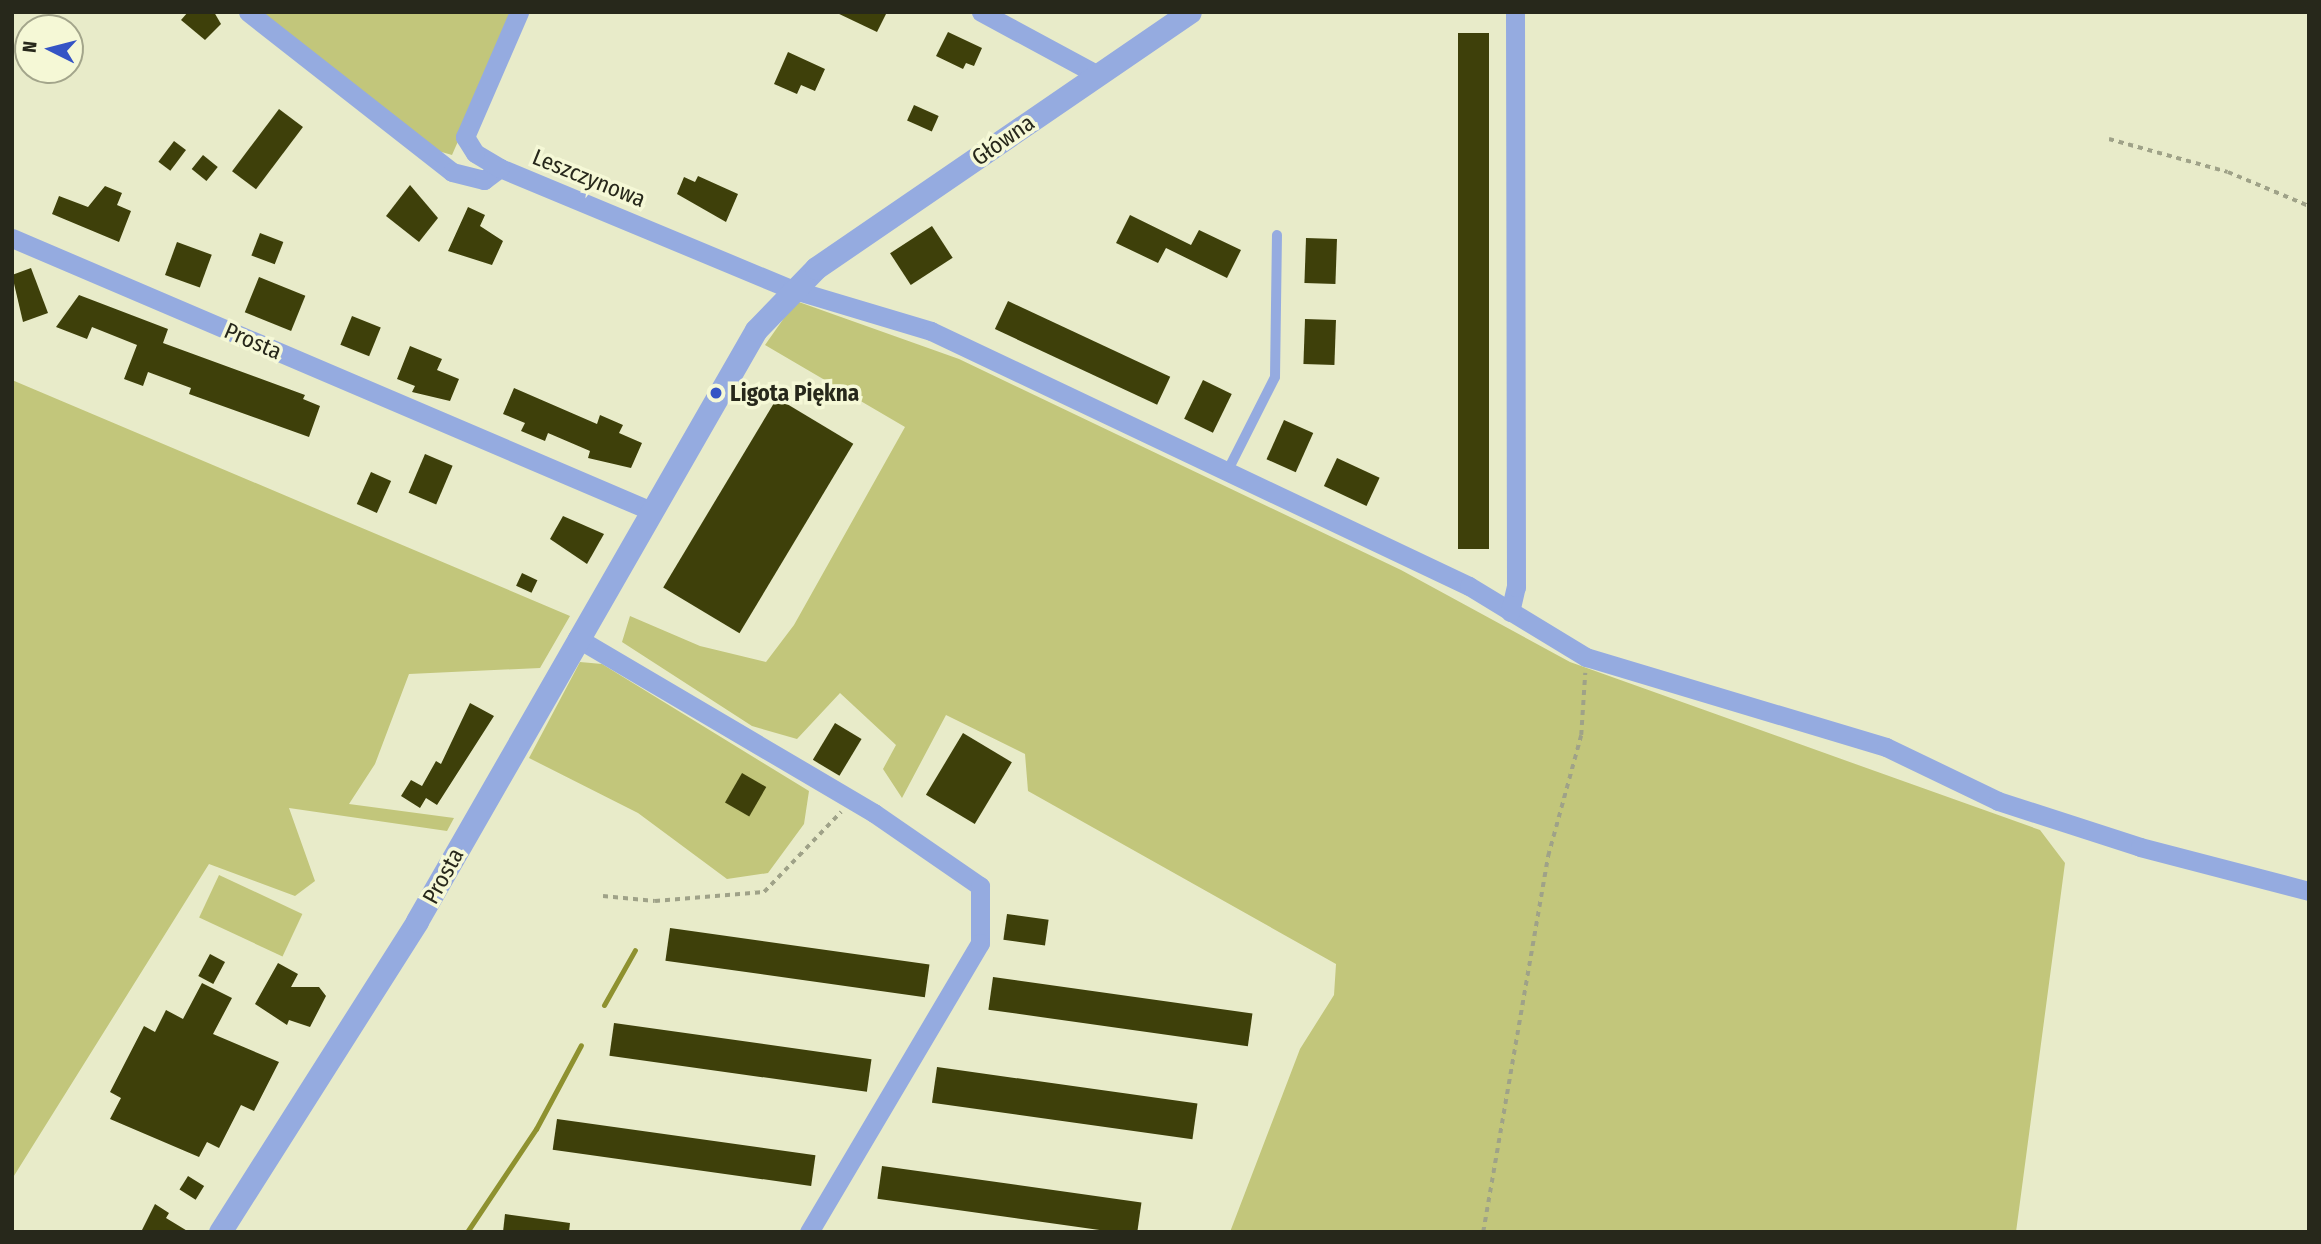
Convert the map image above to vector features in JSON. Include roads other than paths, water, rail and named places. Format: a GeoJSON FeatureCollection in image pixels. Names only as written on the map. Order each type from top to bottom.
{"type":"FeatureCollection","features":[{"type":"Feature","properties":{"kind":"street","name":"Leszczynowa"},"geometry":{"type":"LineString","coordinates":[[248,12],[452,172],[484,180],[500,168],[792,289],[910,322],[1469,586],[1586,657],[1886,747],[1998,801],[2140,847],[2309,891]]}},
{"type":"Feature","properties":{"kind":"street"},"geometry":{"type":"LineString","coordinates":[[500,168],[474,153],[465,137],[519,12]]}},
{"type":"Feature","properties":{"kind":"street"},"geometry":{"type":"LineString","coordinates":[[981,12],[1098,75]]}},
{"type":"Feature","properties":{"kind":"street","name":"Główna"},"geometry":{"type":"LineString","coordinates":[[816,268],[1191,12]]}},
{"type":"Feature","properties":{"kind":"street"},"geometry":{"type":"LineString","coordinates":[[1510,612],[1516,587],[1515,12]]}},
{"type":"Feature","properties":{"kind":"street","name":"Prosta"},"geometry":{"type":"LineString","coordinates":[[12,239],[649,510]]}},
{"type":"Feature","properties":{"kind":"street","name":"Prosta"},"geometry":{"type":"LineString","coordinates":[[220,1232],[417,921],[649,510],[749,340],[792,289],[816,268]]}},
{"type":"Feature","properties":{"kind":"street"},"geometry":{"type":"LineString","coordinates":[[577,638],[850,799],[980,886],[984,915],[980,943],[809,1232]]}},
{"type":"Feature","properties":{"kind":"lane"},"geometry":{"type":"LineString","coordinates":[[1227,473],[1275,377],[1278,235]]}},
{"type":"Feature","properties":{"kind":"waterway"},"geometry":{"type":"LineString","coordinates":[[604,1005],[635,950]]}},
{"type":"Feature","properties":{"kind":"waterway"},"geometry":{"type":"LineString","coordinates":[[467,1232],[536,1129],[581,1045]]}},
{"type":"Feature","properties":{"kind":"place","name":"Ligota Piękna"},"geometry":{"type":"Point","coordinates":[716,393]}}]}
